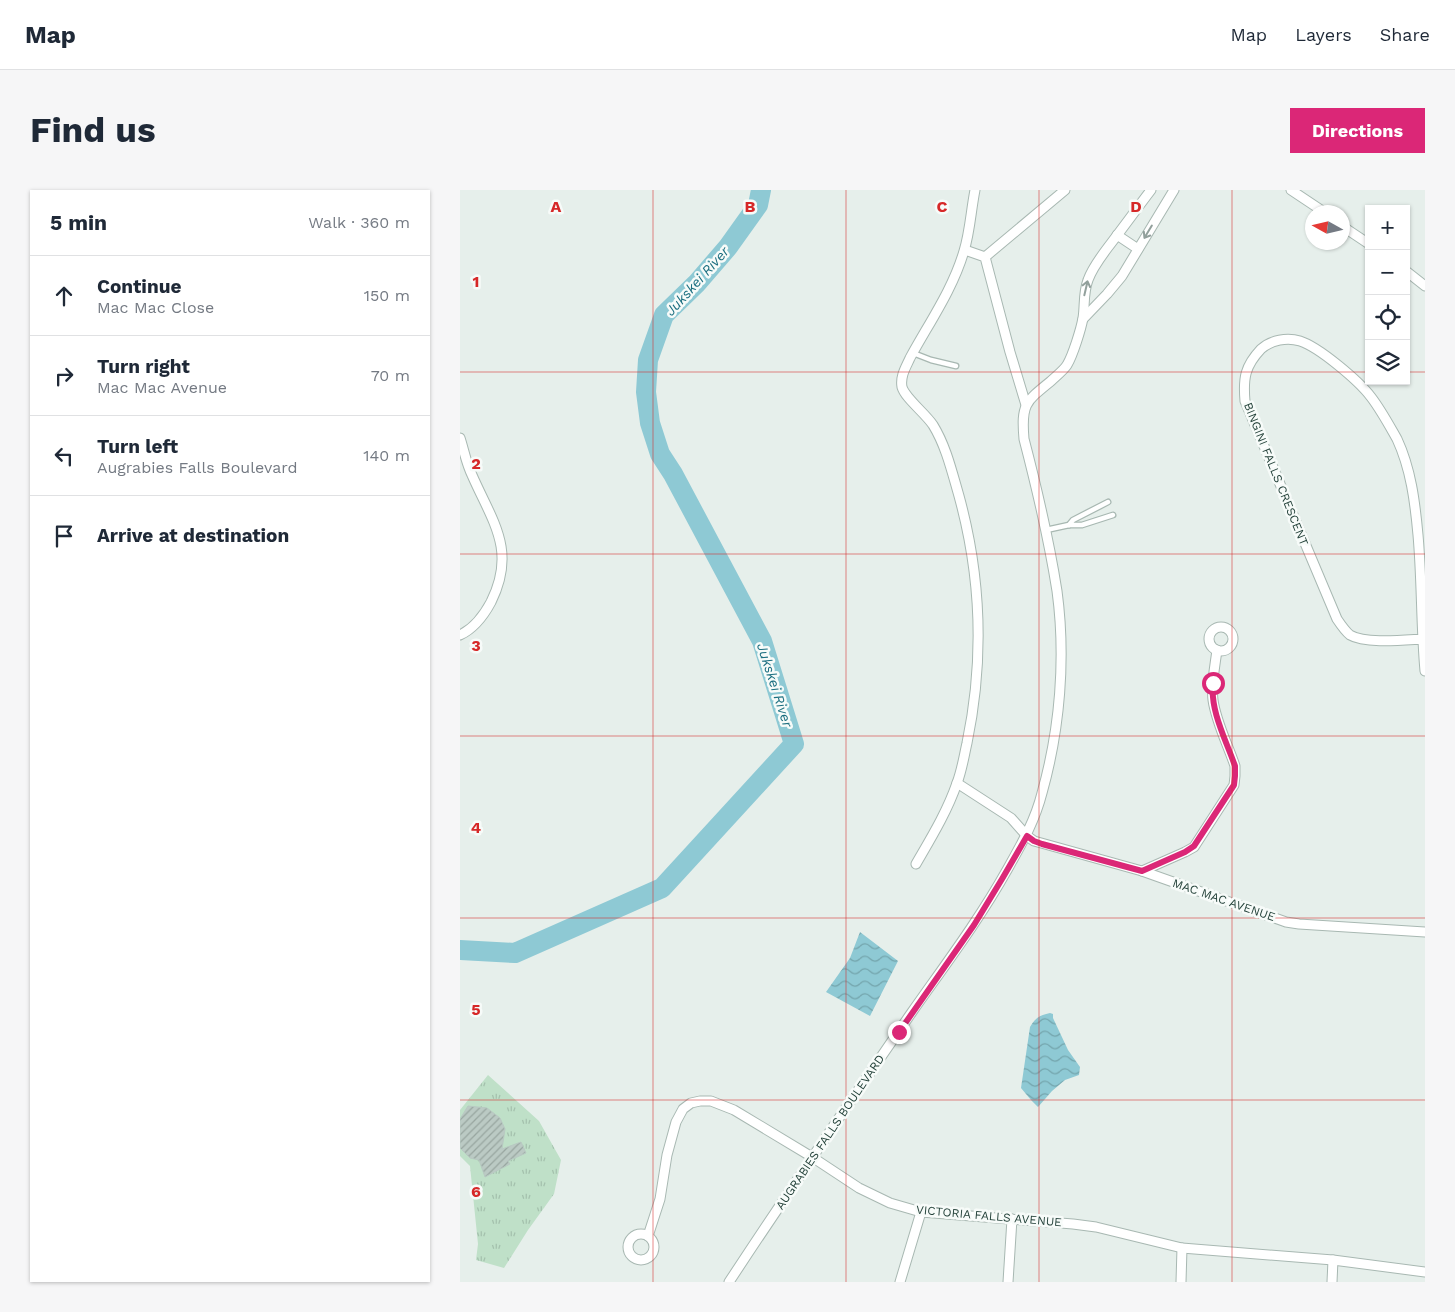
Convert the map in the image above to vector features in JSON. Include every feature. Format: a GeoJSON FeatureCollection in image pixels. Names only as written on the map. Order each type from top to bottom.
{"type":"FeatureCollection","features":[{"type":"Feature","properties":{"kind":"street"},"geometry":{"type":"LineString","coordinates":[[916,864],[945,811],[957,783],[971,722],[976,690],[978,634],[974,571],[952,471],[932,425],[905,393],[902,386],[904,369],[950,287],[965,250],[975,190]]}},
{"type":"Feature","properties":{"kind":"street"},"geometry":{"type":"LineString","coordinates":[[986,257],[1065,190]]}},
{"type":"Feature","properties":{"kind":"street"},"geometry":{"type":"LineString","coordinates":[[1026,405],[1033,396],[1060,374],[1066,366],[1083,319],[1087,281],[1095,266],[1151,190]]}},
{"type":"Feature","properties":{"kind":"street"},"geometry":{"type":"LineString","coordinates":[[1083,319],[1116,284],[1174,190]]}},
{"type":"Feature","properties":{"kind":"street"},"geometry":{"type":"LineString","coordinates":[[1291,190],[1314,205]]}},
{"type":"Feature","properties":{"kind":"street"},"geometry":{"type":"LineString","coordinates":[[1350,231],[1365,241]]}},
{"type":"Feature","properties":{"kind":"street"},"geometry":{"type":"LineString","coordinates":[[1117,235],[1138,249]]}},
{"type":"Feature","properties":{"kind":"street"},"geometry":{"type":"LineString","coordinates":[[965,250],[986,257]]}},
{"type":"Feature","properties":{"kind":"street"},"geometry":{"type":"LineString","coordinates":[[986,257],[1012,360],[1026,405]]}},
{"type":"Feature","properties":{"kind":"street"},"geometry":{"type":"LineString","coordinates":[[1410,274],[1425,286]]}},
{"type":"Feature","properties":{"kind":"street","name":"BINGINI FALLS CRESCENT"},"geometry":{"type":"LineString","coordinates":[[1422,639],[1360,639],[1344,629],[1337,619],[1245,401],[1244,384],[1246,370],[1254,357],[1265,346],[1278,340],[1290,339],[1301,341],[1314,348],[1354,378],[1370,396],[1397,440],[1406,461],[1416,513],[1425,671]]}},
{"type":"Feature","properties":{"kind":"street","name":"AUGRABIES FALLS BOULEVARD"},"geometry":{"type":"LineString","coordinates":[[729,1282],[812,1157],[974,925],[1027,836],[1035,817],[1048,772],[1054,742],[1061,654],[1057,594],[1046,530],[1024,439],[1023,425],[1026,405]]}},
{"type":"Feature","properties":{"kind":"street"},"geometry":{"type":"LineString","coordinates":[[460,438],[471,473],[499,533],[502,559],[499,581],[486,611],[477,622],[460,635]]}},
{"type":"Feature","properties":{"kind":"street"},"geometry":{"type":"LineString","coordinates":[[1142,871],[1185,852],[1194,846],[1234,785],[1235,766],[1213,700],[1212,690],[1217,650]]}},
{"type":"Feature","properties":{"kind":"street","name":"MAC MAC AVENUE"},"geometry":{"type":"LineString","coordinates":[[957,783],[1010,818],[1034,841],[1142,871],[1286,922],[1425,932]]}},
{"type":"Feature","properties":{"kind":"street","name":"VICTORIA FALLS AVENUE"},"geometry":{"type":"LineString","coordinates":[[648,1236],[660,1199],[671,1138],[676,1122],[683,1109],[691,1102],[711,1101],[723,1105],[812,1157],[859,1188],[890,1203],[921,1212],[1096,1227],[1182,1248],[1333,1260],[1425,1272]]}},
{"type":"Feature","properties":{"kind":"street"},"geometry":{"type":"LineString","coordinates":[[900,1282],[921,1212]]}},
{"type":"Feature","properties":{"kind":"street"},"geometry":{"type":"LineString","coordinates":[[1008,1282],[1012,1219]]}},
{"type":"Feature","properties":{"kind":"street"},"geometry":{"type":"LineString","coordinates":[[1181,1282],[1182,1248]]}},
{"type":"Feature","properties":{"kind":"street"},"geometry":{"type":"LineString","coordinates":[[1332,1282],[1333,1260]]}},
{"type":"Feature","properties":{"kind":"lane"},"geometry":{"type":"LineString","coordinates":[[913,353],[956,366]]}},
{"type":"Feature","properties":{"kind":"lane"},"geometry":{"type":"LineString","coordinates":[[1069,525],[1073,520],[1108,502]]}},
{"type":"Feature","properties":{"kind":"lane"},"geometry":{"type":"LineString","coordinates":[[1046,530],[1069,525],[1082,525],[1113,515]]}},
{"type":"Feature","properties":{"kind":"green space"},"geometry":{"type":"Polygon","coordinates":[[[488,1075],[539,1121],[561,1160],[554,1194],[504,1268],[476,1260],[478,1244],[470,1166],[460,1156],[460,1110],[488,1075]]]}},
{"type":"Feature","properties":{"kind":"water"},"geometry":{"type":"Polygon","coordinates":[[[860,932],[898,961],[870,1016],[826,992],[850,958],[860,932]]]}},
{"type":"Feature","properties":{"kind":"water"},"geometry":{"type":"Polygon","coordinates":[[[1050,1013],[1053,1014],[1053,1018],[1068,1050],[1080,1067],[1079,1075],[1065,1080],[1038,1107],[1021,1088],[1030,1027],[1038,1017],[1050,1013]]]}},
{"type":"Feature","properties":{"kind":"building"},"geometry":{"type":"Polygon","coordinates":[[[468,1106],[487,1108],[500,1118],[505,1129],[502,1149],[521,1142],[526,1153],[508,1161],[510,1164],[485,1177],[479,1160],[470,1158],[460,1148],[460,1119],[468,1106]]]}},
{"type":"Feature","properties":{"kind":"waterway","name":"Jukskei River"},"geometry":{"type":"LineString","coordinates":[[460,950],[515,953],[662,888],[794,744],[762,641],[673,474],[660,454],[650,423],[646,392],[648,360],[664,315],[697,283],[728,247],[758,205],[761,190]]}},
{"type":"Feature","properties":{"kind":"route"},"geometry":{"type":"LineString","coordinates":[[899,1032],[974,925],[1027,836],[1042,844],[1142,871],[1185,852],[1194,846],[1234,785],[1235,766],[1216,713],[1212,690],[1213,683]]}}]}
